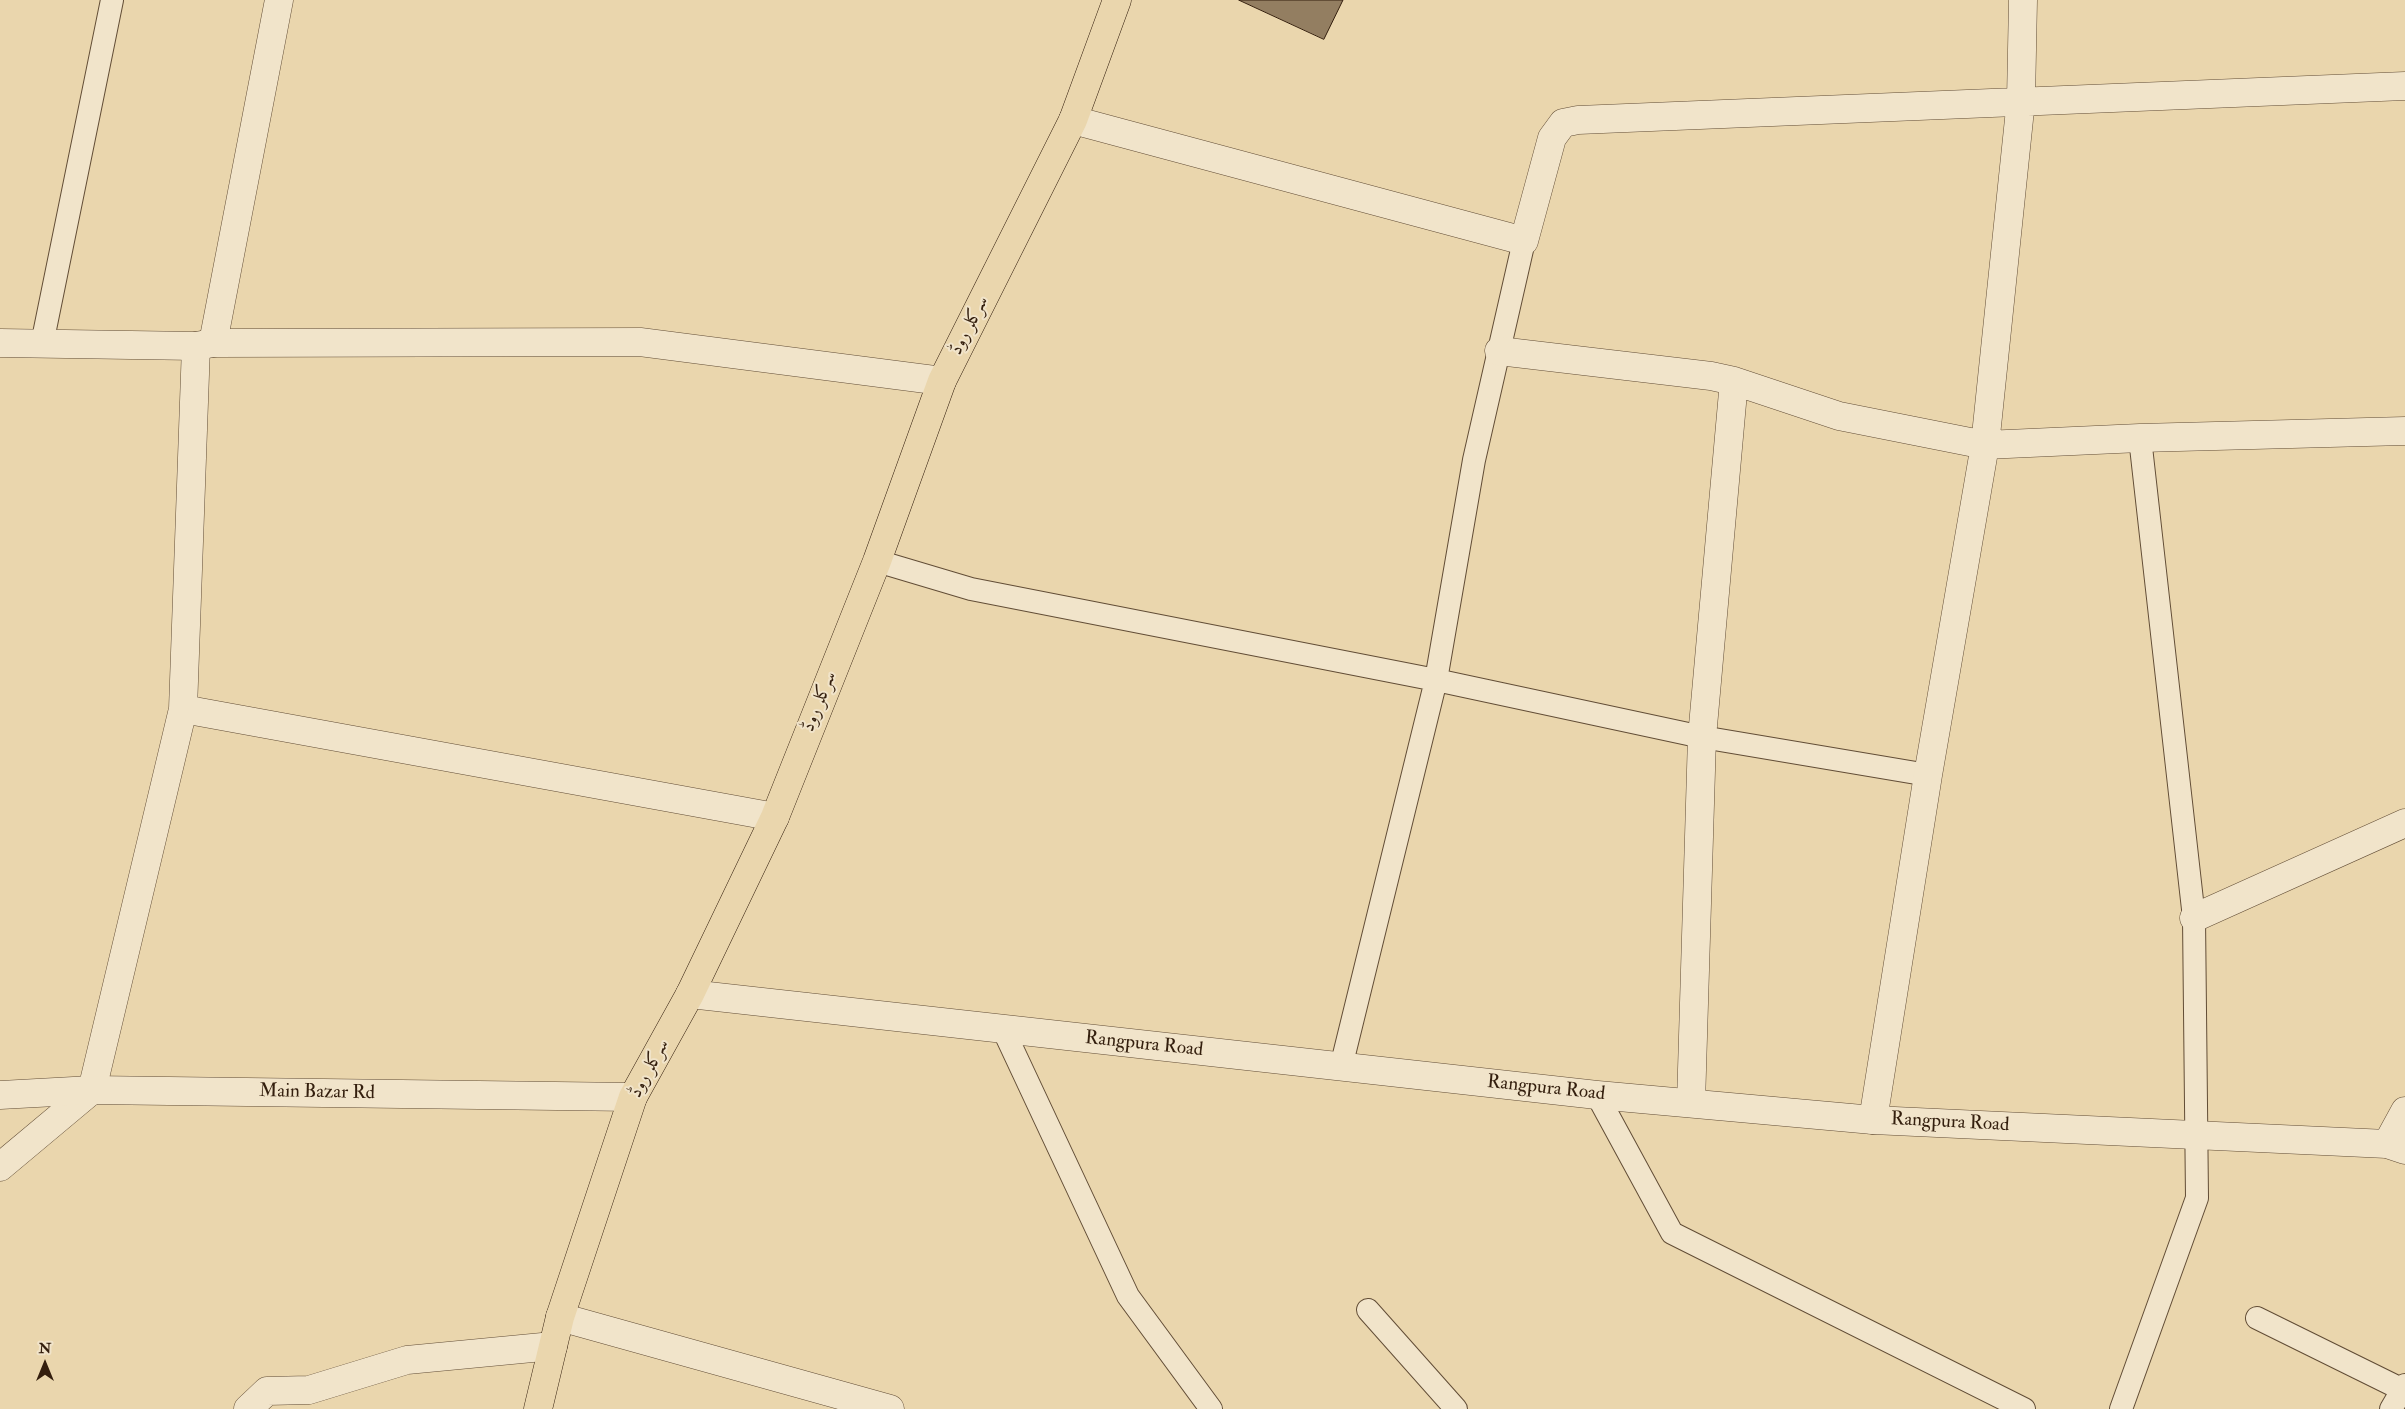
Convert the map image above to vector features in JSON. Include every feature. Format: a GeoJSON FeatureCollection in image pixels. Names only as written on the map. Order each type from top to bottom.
{"type":"FeatureCollection","features":[{"type":"Feature","properties":{"kind":"main road","name":"سرکلر روڈ"},"geometry":{"type":"LineString","coordinates":[[538,1409],[560,1317],[633,1097],[690,994],[774,817],[877,561],[942,381],[1073,120],[1117,0]]}},
{"type":"Feature","properties":{"kind":"street"},"geometry":{"type":"LineString","coordinates":[[0,1167],[92,1090],[183,709],[205,344],[279,0]]}},
{"type":"Feature","properties":{"kind":"street"},"geometry":{"type":"LineString","coordinates":[[1873,1120],[1928,774],[1985,445],[2021,100],[2022,0]]}},
{"type":"Feature","properties":{"kind":"street"},"geometry":{"type":"LineString","coordinates":[[1073,120],[1524,242],[1552,138],[1562,124],[1578,120],[2021,100],[2405,86]]}},
{"type":"Feature","properties":{"kind":"street"},"geometry":{"type":"LineString","coordinates":[[0,343],[640,342],[942,381]]}},
{"type":"Feature","properties":{"kind":"street"},"geometry":{"type":"LineString","coordinates":[[1499,351],[1711,376],[1734,381],[1840,416],[1985,445],[2140,438],[2405,431]]}},
{"type":"Feature","properties":{"kind":"street"},"geometry":{"type":"LineString","coordinates":[[1691,1103],[1702,737],[1734,381]]}},
{"type":"Feature","properties":{"kind":"street"},"geometry":{"type":"LineString","coordinates":[[183,709],[774,817]]}},
{"type":"Feature","properties":{"kind":"street"},"geometry":{"type":"LineString","coordinates":[[2194,918],[2405,823]]}},
{"type":"Feature","properties":{"kind":"street","name":"Rangpura Road"},"geometry":{"type":"LineString","coordinates":[[690,994],[1597,1095],[1873,1120],[2197,1135],[2396,1147]]}},
{"type":"Feature","properties":{"kind":"street","name":"Main Bazar Rd"},"geometry":{"type":"LineString","coordinates":[[0,1095],[92,1090],[633,1097]]}},
{"type":"Feature","properties":{"kind":"street"},"geometry":{"type":"LineString","coordinates":[[2396,1147],[2405,1112]]}},
{"type":"Feature","properties":{"kind":"street"},"geometry":{"type":"LineString","coordinates":[[560,1317],[890,1409]]}},
{"type":"Feature","properties":{"kind":"street"},"geometry":{"type":"LineString","coordinates":[[248,1409],[267,1392],[309,1390],[407,1360],[553,1346]]}},
{"type":"Feature","properties":{"kind":"lane"},"geometry":{"type":"LineString","coordinates":[[42,344],[112,0]]}},
{"type":"Feature","properties":{"kind":"lane"},"geometry":{"type":"LineString","coordinates":[[1341,1067],[1436,680],[1474,460],[1524,242]]}},
{"type":"Feature","properties":{"kind":"lane"},"geometry":{"type":"LineString","coordinates":[[2121,1409],[2197,1198],[2194,918],[2140,438]]}},
{"type":"Feature","properties":{"kind":"lane"},"geometry":{"type":"LineString","coordinates":[[877,561],[971,589],[1436,680],[1702,737],[1928,774]]}},
{"type":"Feature","properties":{"kind":"lane"},"geometry":{"type":"LineString","coordinates":[[1003,1029],[1128,1296],[1211,1409]]}},
{"type":"Feature","properties":{"kind":"lane"},"geometry":{"type":"LineString","coordinates":[[1597,1095],[1672,1233],[2024,1409]]}},
{"type":"Feature","properties":{"kind":"lane"},"geometry":{"type":"LineString","coordinates":[[1368,1310],[1456,1409]]}},
{"type":"Feature","properties":{"kind":"lane"},"geometry":{"type":"LineString","coordinates":[[2257,1318],[2401,1394]]}},
{"type":"Feature","properties":{"kind":"building"},"geometry":{"type":"Polygon","coordinates":[[[1239,0],[1343,0],[1324,39],[1239,0]]]}}]}
